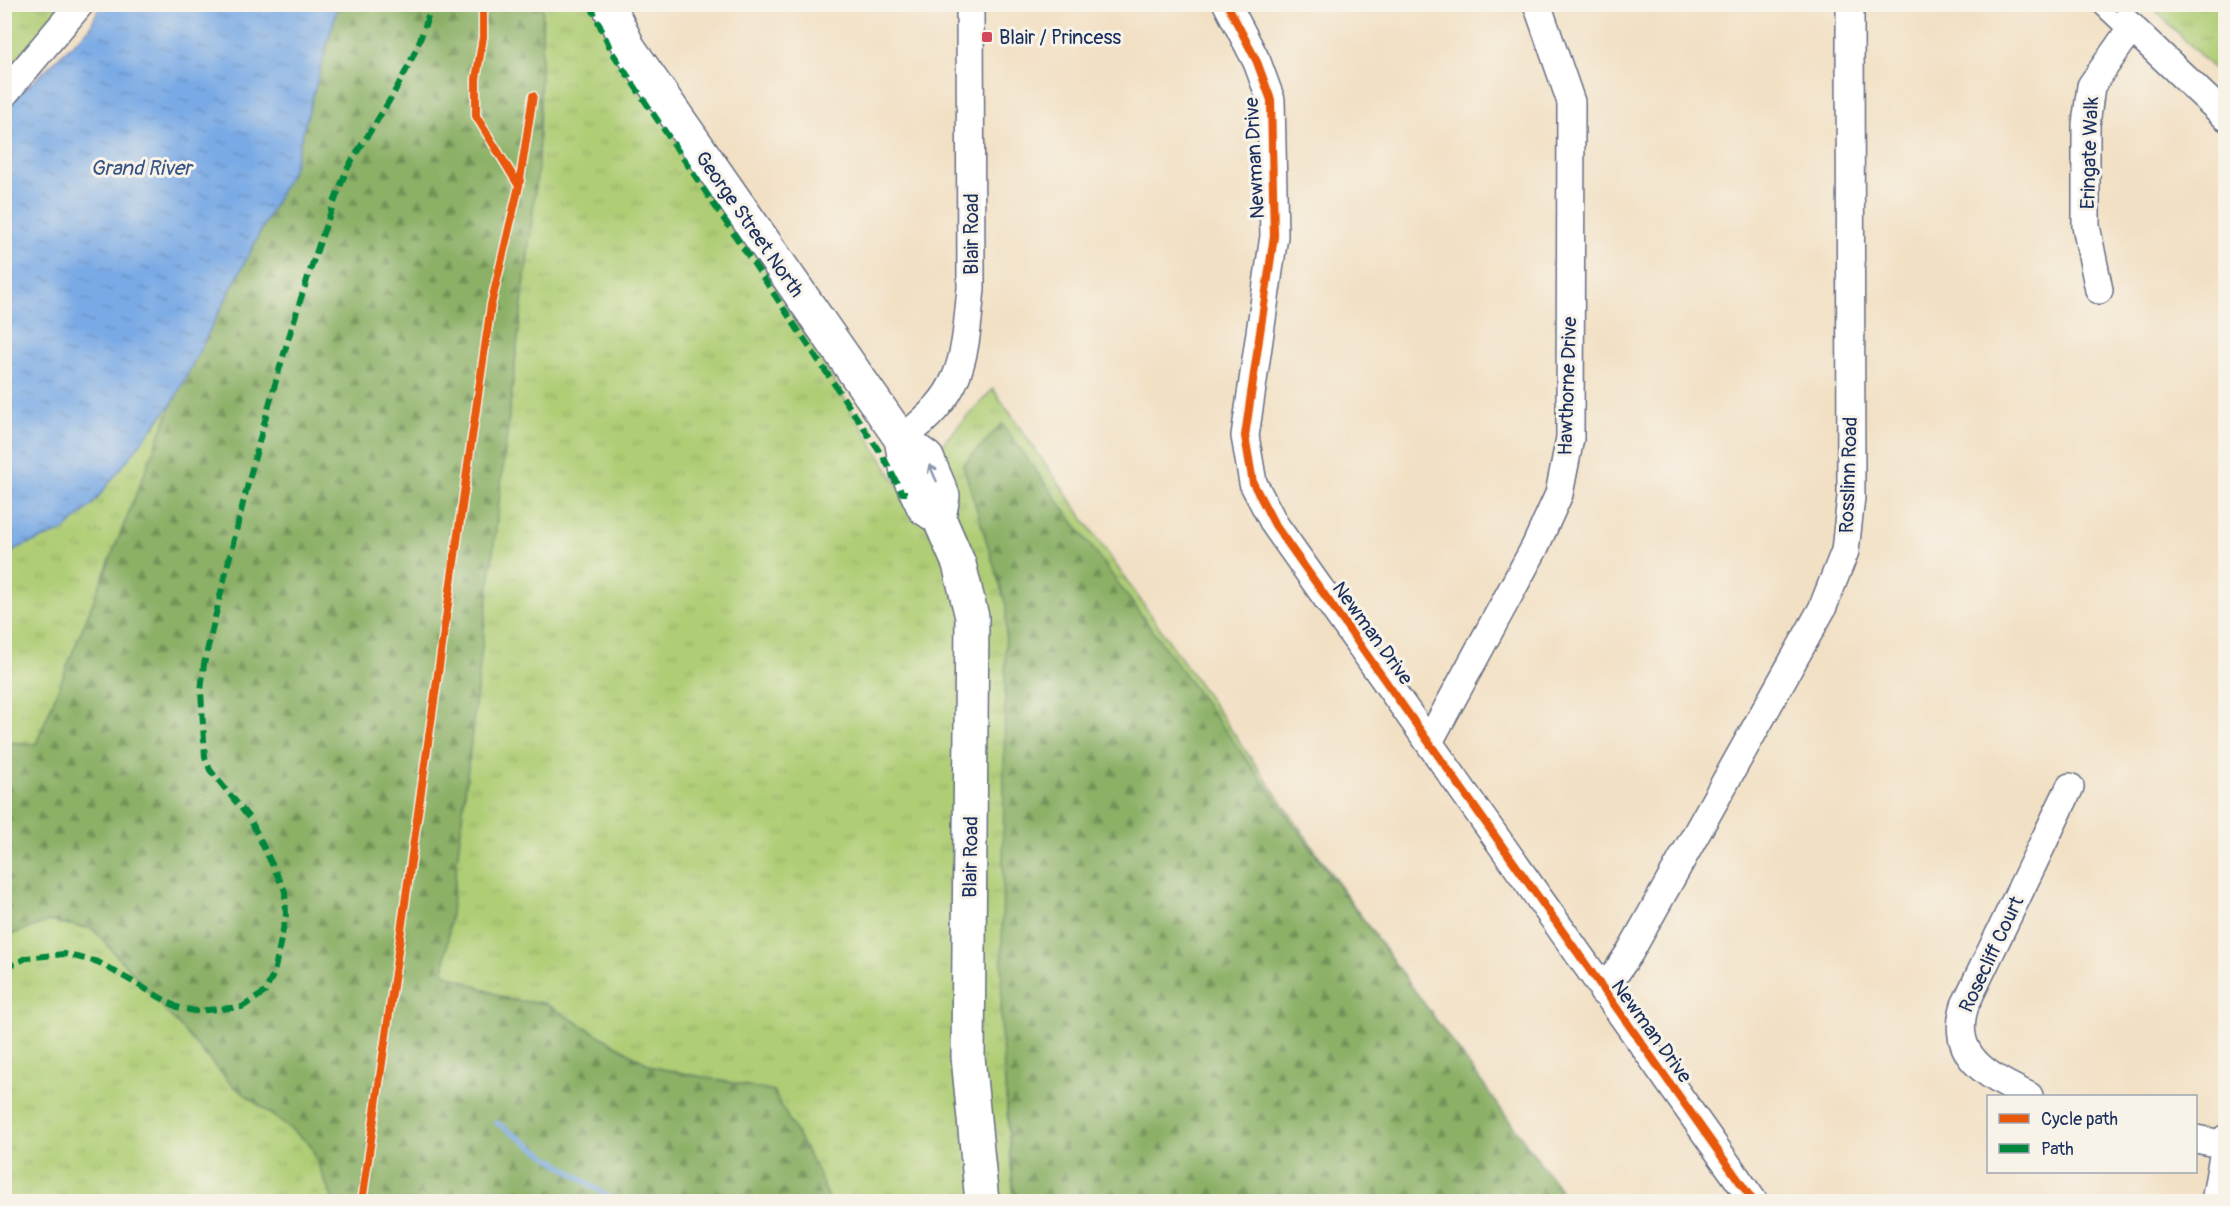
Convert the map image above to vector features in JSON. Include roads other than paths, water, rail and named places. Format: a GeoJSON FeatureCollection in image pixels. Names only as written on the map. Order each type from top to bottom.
{"type":"FeatureCollection","features":[{"type":"Feature","properties":{"kind":"main road","name":"George Street North"},"geometry":{"type":"LineString","coordinates":[[608,4],[636,57],[901,439]]}},
{"type":"Feature","properties":{"kind":"main road","name":"Blair Road"},"geometry":{"type":"LineString","coordinates":[[901,439],[927,458],[944,496],[939,518],[959,564],[972,617],[968,1056],[982,1202]]}},
{"type":"Feature","properties":{"kind":"street"},"geometry":{"type":"LineString","coordinates":[[4,93],[80,4]]}},
{"type":"Feature","properties":{"kind":"street","name":"Blair Road"},"geometry":{"type":"LineString","coordinates":[[901,439],[928,419],[950,392],[960,367],[968,324],[971,288],[970,4]]}},
{"type":"Feature","properties":{"kind":"street","name":"Newman Drive"},"geometry":{"type":"LineString","coordinates":[[1227,4],[1257,62],[1271,100],[1274,236],[1245,436],[1253,483],[1275,525],[1430,741],[1603,992],[1754,1202]]}},
{"type":"Feature","properties":{"kind":"street","name":"Hawthorne Drive"},"geometry":{"type":"LineString","coordinates":[[1430,741],[1535,547],[1558,494],[1570,438],[1570,102],[1537,4]]}},
{"type":"Feature","properties":{"kind":"street","name":"Rosslinn Road"},"geometry":{"type":"LineString","coordinates":[[1603,992],[1630,952],[1822,609],[1845,551],[1851,497],[1850,4]]}},
{"type":"Feature","properties":{"kind":"street"},"geometry":{"type":"LineString","coordinates":[[2107,4],[2226,117]]}},
{"type":"Feature","properties":{"kind":"street","name":"Eringate Walk"},"geometry":{"type":"LineString","coordinates":[[2100,290],[2086,226],[2086,124],[2091,86],[2132,27]]}},
{"type":"Feature","properties":{"kind":"street","name":"Rosecliff Court"},"geometry":{"type":"LineString","coordinates":[[2027,1095],[2000,1082],[1976,1063],[1963,1045],[1959,1025],[1965,1005],[2070,787]]}},
{"type":"Feature","properties":{"kind":"street"},"geometry":{"type":"LineString","coordinates":[[2197,1139],[2225,1143],[2215,1202]]}},
{"type":"Feature","properties":{"kind":"water","name":"Grand River"},"geometry":{"type":"Polygon","coordinates":[[[100,5],[338,5],[293,168],[173,402],[92,505],[63,531],[17,548],[5,560],[5,108],[90,28],[100,5]]]}},
{"type":"Feature","properties":{"kind":"waterway"},"geometry":{"type":"LineString","coordinates":[[497,1123],[616,1202]]}},
{"type":"Feature","properties":{"kind":"place","name":"Blair / Princess"},"geometry":{"type":"Point","coordinates":[987,37]}}]}
